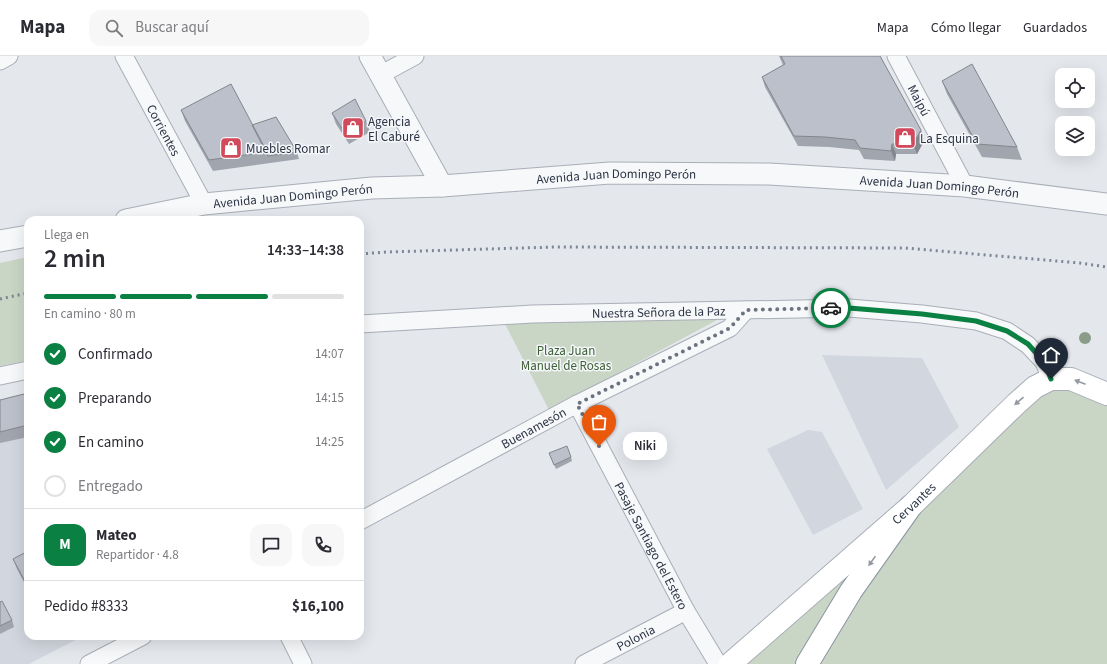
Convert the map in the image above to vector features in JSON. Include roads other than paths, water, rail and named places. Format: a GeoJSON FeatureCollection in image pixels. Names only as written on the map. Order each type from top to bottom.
{"type":"FeatureCollection","features":[{"type":"Feature","properties":{"kind":"main road"},"geometry":{"type":"LineString","coordinates":[[1051,379],[1071,379],[1107,394]]}},
{"type":"Feature","properties":{"kind":"main road","name":"Cervantes"},"geometry":{"type":"LineString","coordinates":[[730,664],[911,506],[1017,403],[1035,388],[1051,379]]}},
{"type":"Feature","properties":{"kind":"main road"},"geometry":{"type":"LineString","coordinates":[[807,664],[851,591],[911,506]]}},
{"type":"Feature","properties":{"kind":"street"},"geometry":{"type":"LineString","coordinates":[[0,61],[9,56]]}},
{"type":"Feature","properties":{"kind":"street","name":"Corrientes"},"geometry":{"type":"LineString","coordinates":[[124,56],[204,204]]}},
{"type":"Feature","properties":{"kind":"street"},"geometry":{"type":"LineString","coordinates":[[370,56],[442,186]]}},
{"type":"Feature","properties":{"kind":"street"},"geometry":{"type":"LineString","coordinates":[[380,75],[415,56]]}},
{"type":"Feature","properties":{"kind":"street","name":"Maipú"},"geometry":{"type":"LineString","coordinates":[[896,56],[965,186]]}},
{"type":"Feature","properties":{"kind":"street","name":"Avenida Juan Domingo Perón"},"geometry":{"type":"LineString","coordinates":[[146,216],[204,204],[372,188],[442,186],[610,173],[769,174],[965,186],[1107,204]]}},
{"type":"Feature","properties":{"kind":"street"},"geometry":{"type":"LineString","coordinates":[[0,241],[24,237]]}},
{"type":"Feature","properties":{"kind":"street","name":"Nuestra Señora de la Paz"},"geometry":{"type":"LineString","coordinates":[[364,324],[532,314],[849,308],[922,314],[976,321],[1007,331],[1028,344],[1044,362],[1051,379]]}},
{"type":"Feature","properties":{"kind":"street","name":"Buenamesón"},"geometry":{"type":"LineString","coordinates":[[364,519],[577,404],[730,328],[746,310]]}},
{"type":"Feature","properties":{"kind":"street"},"geometry":{"type":"LineString","coordinates":[[0,376],[24,371]]}},
{"type":"Feature","properties":{"kind":"street","name":"Pasaje Santiago del Estero"},"geometry":{"type":"LineString","coordinates":[[577,404],[686,611],[718,664]]}},
{"type":"Feature","properties":{"kind":"street","name":"Polonia"},"geometry":{"type":"LineString","coordinates":[[584,664],[686,611]]}},
{"type":"Feature","properties":{"kind":"street"},"geometry":{"type":"LineString","coordinates":[[89,664],[135,640]]}},
{"type":"Feature","properties":{"kind":"street"},"geometry":{"type":"LineString","coordinates":[[291,640],[303,664]]}},
{"type":"Feature","properties":{"kind":"railway"},"geometry":{"type":"LineString","coordinates":[[364,254],[555,247],[905,248],[1080,263],[1107,267]]}},
{"type":"Feature","properties":{"kind":"railway"},"geometry":{"type":"LineString","coordinates":[[0,299],[24,294]]}},
{"type":"Feature","properties":{"kind":"place","name":"Agencia El Caburé"},"geometry":{"type":"Point","coordinates":[353,128]}},
{"type":"Feature","properties":{"kind":"place","name":"La Esquina"},"geometry":{"type":"Point","coordinates":[905,138]}},
{"type":"Feature","properties":{"kind":"place","name":"Muebles Romar"},"geometry":{"type":"Point","coordinates":[231,148]}},
{"type":"Feature","properties":{"kind":"place","name":"Niki"},"geometry":{"type":"Point","coordinates":[599,446]}},
{"type":"Feature","properties":{"kind":"park label","name":"Plaza Juan Manuel de Rosas"},"geometry":{"type":"Point","coordinates":[566,358]}}]}
